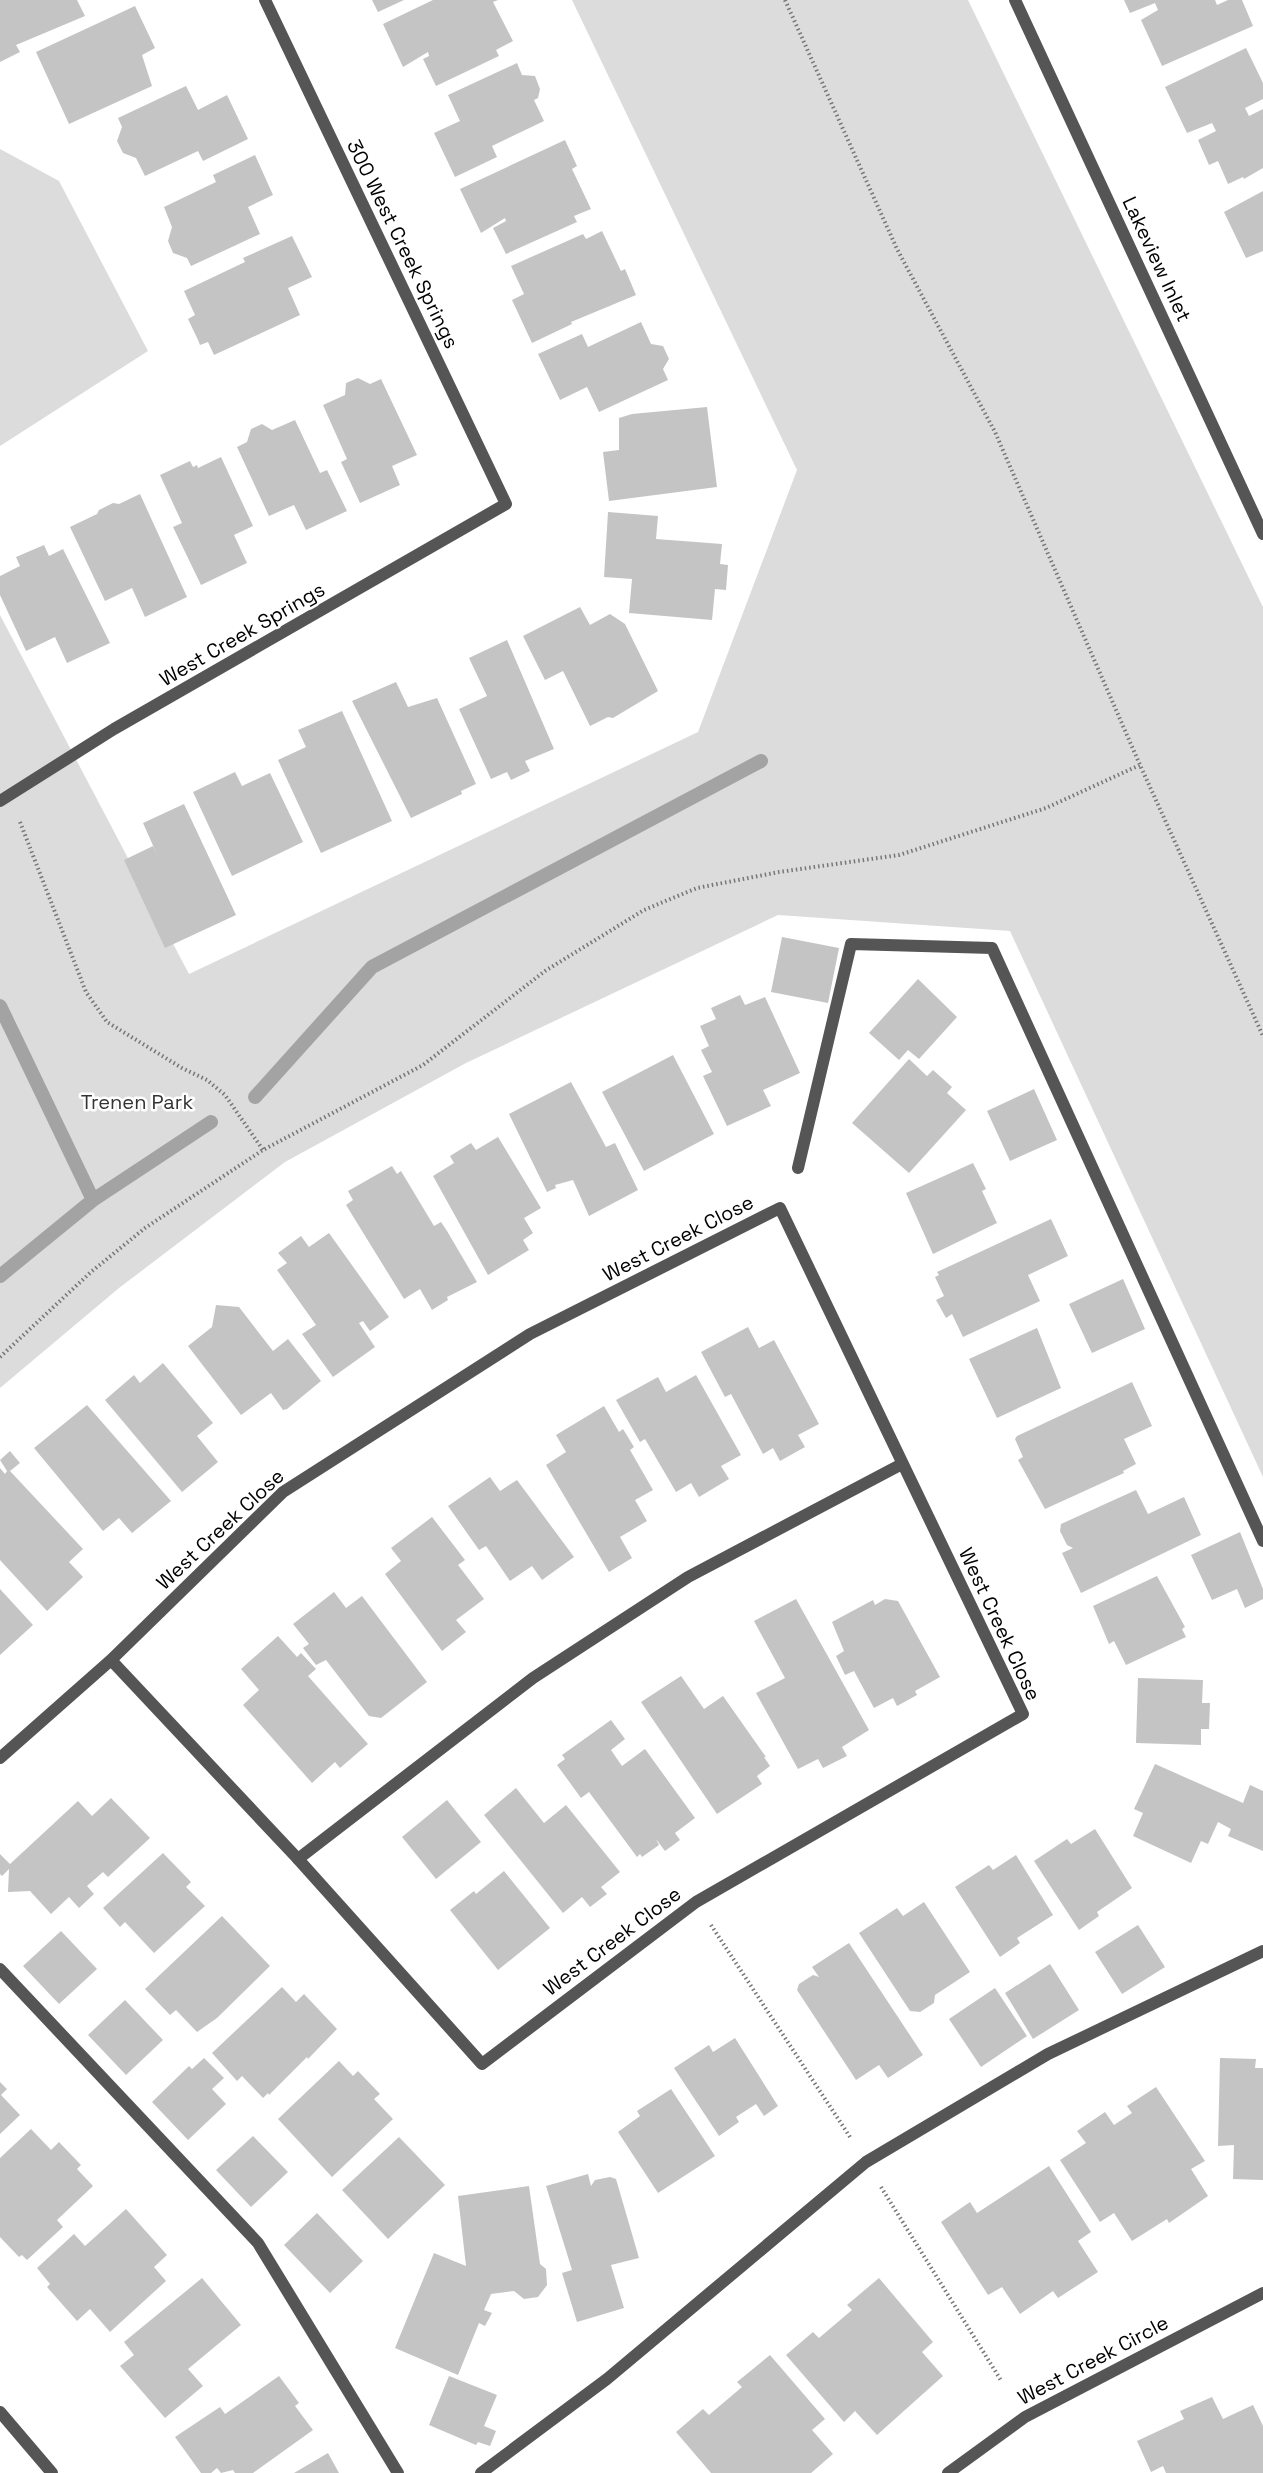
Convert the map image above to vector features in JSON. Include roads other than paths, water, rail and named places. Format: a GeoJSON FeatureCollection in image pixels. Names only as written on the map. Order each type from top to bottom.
{"type":"FeatureCollection","features":[{"type":"Feature","properties":{"kind":"street","name":"300 West Creek Springs"},"geometry":{"type":"LineString","coordinates":[[265,0],[506,504]]}},
{"type":"Feature","properties":{"kind":"street","name":"Lakeview Inlet"},"geometry":{"type":"LineString","coordinates":[[1015,0],[1263,534]]}},
{"type":"Feature","properties":{"kind":"street","name":"West Creek Springs"},"geometry":{"type":"LineString","coordinates":[[0,801],[114,729],[506,504]]}},
{"type":"Feature","properties":{"kind":"street"},"geometry":{"type":"LineString","coordinates":[[798,1167],[851,944],[992,948],[1263,1541]]}},
{"type":"Feature","properties":{"kind":"street","name":"West Creek Close"},"geometry":{"type":"LineString","coordinates":[[0,1758],[111,1660],[283,1492],[530,1334],[780,1208],[1023,1714],[696,1902],[482,2064],[298,1859],[111,1660]]}},
{"type":"Feature","properties":{"kind":"street"},"geometry":{"type":"LineString","coordinates":[[298,1859],[543,1671],[688,1577],[902,1464]]}},
{"type":"Feature","properties":{"kind":"street"},"geometry":{"type":"LineString","coordinates":[[481,2473],[608,2379],[866,2162],[1048,2054],[1263,1951]]}},
{"type":"Feature","properties":{"kind":"street"},"geometry":{"type":"LineString","coordinates":[[0,1969],[258,2243],[398,2473]]}},
{"type":"Feature","properties":{"kind":"street","name":"West Creek Circle"},"geometry":{"type":"LineString","coordinates":[[948,2473],[1025,2417],[1263,2293]]}},
{"type":"Feature","properties":{"kind":"street"},"geometry":{"type":"LineString","coordinates":[[0,2412],[52,2473]]}},
{"type":"Feature","properties":{"kind":"waterway"},"geometry":{"type":"LineString","coordinates":[[255,1097],[372,967],[761,761]]}},
{"type":"Feature","properties":{"kind":"waterway"},"geometry":{"type":"LineString","coordinates":[[0,1006],[93,1200]]}},
{"type":"Feature","properties":{"kind":"waterway"},"geometry":{"type":"LineString","coordinates":[[0,1276],[93,1200],[211,1122]]}},
{"type":"Feature","properties":{"kind":"park label","name":"Trenen Park"},"geometry":{"type":"Point","coordinates":[137,1102]}}]}
